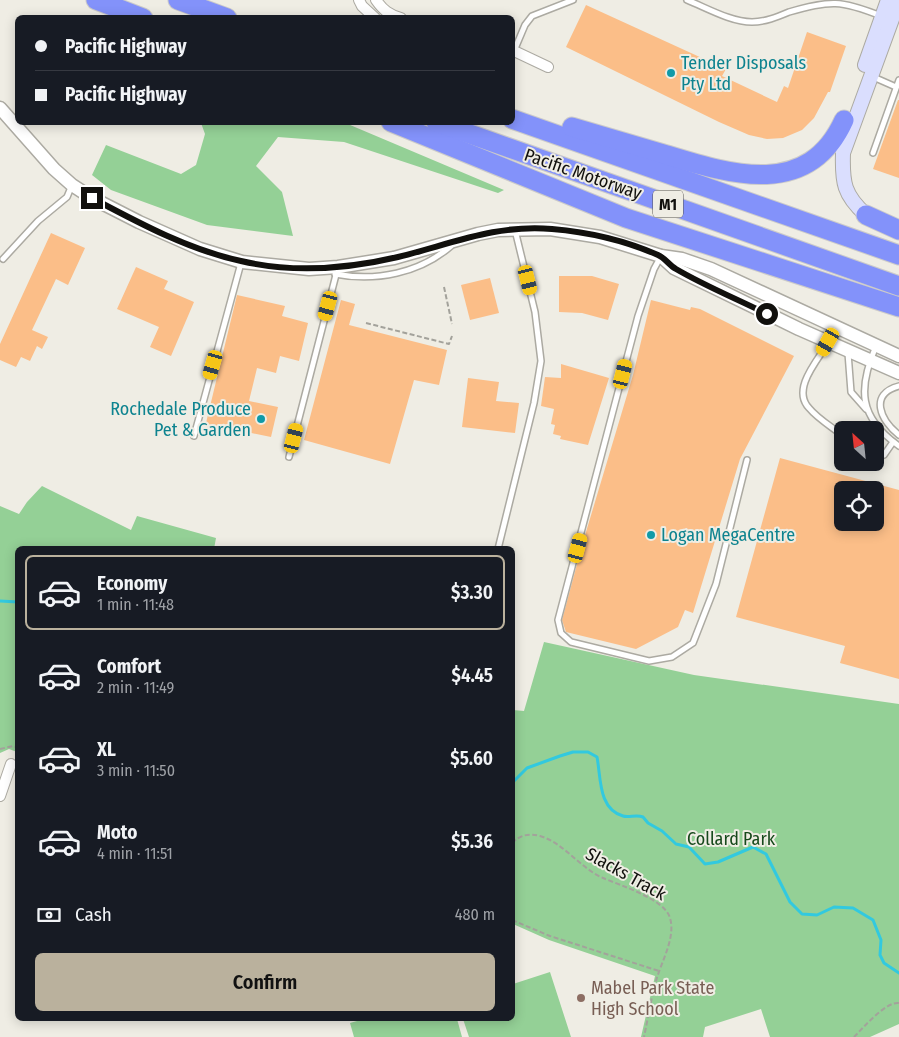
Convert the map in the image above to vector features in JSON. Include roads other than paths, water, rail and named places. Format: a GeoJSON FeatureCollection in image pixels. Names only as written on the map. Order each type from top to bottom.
{"type":"FeatureCollection","features":[{"type":"Feature","properties":{"kind":"highway"},"geometry":{"type":"LineString","coordinates":[[96,0],[135,15]]}},
{"type":"Feature","properties":{"kind":"highway"},"geometry":{"type":"LineString","coordinates":[[178,0],[219,15]]}},
{"type":"Feature","properties":{"kind":"highway"},"geometry":{"type":"LineString","coordinates":[[515,112],[719,170],[755,176],[777,174],[802,166],[820,154],[836,138],[844,120]]}},
{"type":"Feature","properties":{"kind":"highway","name":"Pacific Motorway"},"geometry":{"type":"LineString","coordinates":[[515,120],[899,255]]}},
{"type":"Feature","properties":{"kind":"highway"},"geometry":{"type":"LineString","coordinates":[[398,125],[626,218],[899,307]]}},
{"type":"Feature","properties":{"kind":"highway","name":"Pacific Motorway"},"geometry":{"type":"LineString","coordinates":[[444,125],[899,286]]}},
{"type":"Feature","properties":{"kind":"highway"},"geometry":{"type":"LineString","coordinates":[[866,215],[899,230]]}},
{"type":"Feature","properties":{"kind":"main road"},"geometry":{"type":"LineString","coordinates":[[844,120],[888,0]]}},
{"type":"Feature","properties":{"kind":"main road"},"geometry":{"type":"LineString","coordinates":[[866,215],[854,203],[846,190],[842,176],[842,153],[899,0]]}},
{"type":"Feature","properties":{"kind":"street"},"geometry":{"type":"LineString","coordinates":[[359,0],[362,6],[372,15]]}},
{"type":"Feature","properties":{"kind":"street"},"geometry":{"type":"LineString","coordinates":[[376,0],[382,9],[392,15]]}},
{"type":"Feature","properties":{"kind":"street"},"geometry":{"type":"LineString","coordinates":[[515,51],[548,67]]}},
{"type":"Feature","properties":{"kind":"street"},"geometry":{"type":"LineString","coordinates":[[0,108],[37,152],[72,185],[92,198],[161,232],[214,254],[242,262],[337,270],[394,258],[478,234],[550,229],[578,232],[661,256],[682,258],[736,279],[899,356]]}},
{"type":"Feature","properties":{"kind":"street"},"geometry":{"type":"LineString","coordinates":[[661,256],[674,268],[828,342],[899,373]]}},
{"type":"Feature","properties":{"kind":"street"},"geometry":{"type":"LineString","coordinates":[[0,796],[11,764]]}},
{"type":"Feature","properties":{"kind":"lane"},"geometry":{"type":"LineString","coordinates":[[515,46],[525,25],[532,16],[573,0]]}},
{"type":"Feature","properties":{"kind":"lane"},"geometry":{"type":"LineString","coordinates":[[687,0],[734,18],[751,22],[765,21],[814,4],[833,2],[882,16]]}},
{"type":"Feature","properties":{"kind":"lane"},"geometry":{"type":"LineString","coordinates":[[871,76],[896,87]]}},
{"type":"Feature","properties":{"kind":"lane"},"geometry":{"type":"LineString","coordinates":[[874,154],[899,80]]}},
{"type":"Feature","properties":{"kind":"lane"},"geometry":{"type":"LineString","coordinates":[[3,259],[38,221],[67,197],[72,185]]}},
{"type":"Feature","properties":{"kind":"lane"},"geometry":{"type":"LineString","coordinates":[[499,546],[534,403],[541,361],[535,312],[515,230]]}},
{"type":"Feature","properties":{"kind":"lane"},"geometry":{"type":"LineString","coordinates":[[661,256],[654,269],[638,316],[558,620],[561,633],[571,642],[649,661],[672,657],[693,644],[716,584],[746,460]]}},
{"type":"Feature","properties":{"kind":"lane"},"geometry":{"type":"LineString","coordinates":[[194,436],[242,262]]}},
{"type":"Feature","properties":{"kind":"lane"},"geometry":{"type":"LineString","coordinates":[[289,457],[337,270]]}},
{"type":"Feature","properties":{"kind":"lane"},"geometry":{"type":"LineString","coordinates":[[828,342],[804,384],[803,397],[810,410],[834,429]]}},
{"type":"Feature","properties":{"kind":"lane"},"geometry":{"type":"LineString","coordinates":[[868,411],[864,382],[876,346]]}},
{"type":"Feature","properties":{"kind":"lane"},"geometry":{"type":"LineString","coordinates":[[846,350],[850,360],[852,392],[878,426],[899,446]]}},
{"type":"Feature","properties":{"kind":"lane"},"geometry":{"type":"LineString","coordinates":[[899,386],[886,393],[881,401],[880,413],[888,427],[899,435]]}},
{"type":"Feature","properties":{"kind":"lane"},"geometry":{"type":"LineString","coordinates":[[884,455],[893,442]]}},
{"type":"Feature","properties":{"kind":"waterway"},"geometry":{"type":"LineString","coordinates":[[0,601],[15,602]]}},
{"type":"Feature","properties":{"kind":"waterway"},"geometry":{"type":"LineString","coordinates":[[515,780],[527,768],[573,752],[588,752],[597,757],[602,791],[609,807],[615,812],[623,816],[643,817],[676,844],[689,847],[705,864],[718,862],[753,847],[766,854],[790,902],[802,914],[817,915],[834,907],[853,908],[873,920],[881,940],[880,955],[884,963],[899,973]]}},
{"type":"Feature","properties":{"kind":"place","name":"Tender Disposals Pty Ltd"},"geometry":{"type":"Point","coordinates":[671,73]}},
{"type":"Feature","properties":{"kind":"place","name":"Rochedale Produce Pet & Garden"},"geometry":{"type":"Point","coordinates":[261,419]}},
{"type":"Feature","properties":{"kind":"place","name":"Logan MegaCentre"},"geometry":{"type":"Point","coordinates":[651,535]}},
{"type":"Feature","properties":{"kind":"place","name":"Mabel Park State High School"},"geometry":{"type":"Point","coordinates":[581,998]}},
{"type":"Feature","properties":{"kind":"park label","name":"Collard Park"},"geometry":{"type":"Point","coordinates":[731,839]}}]}
